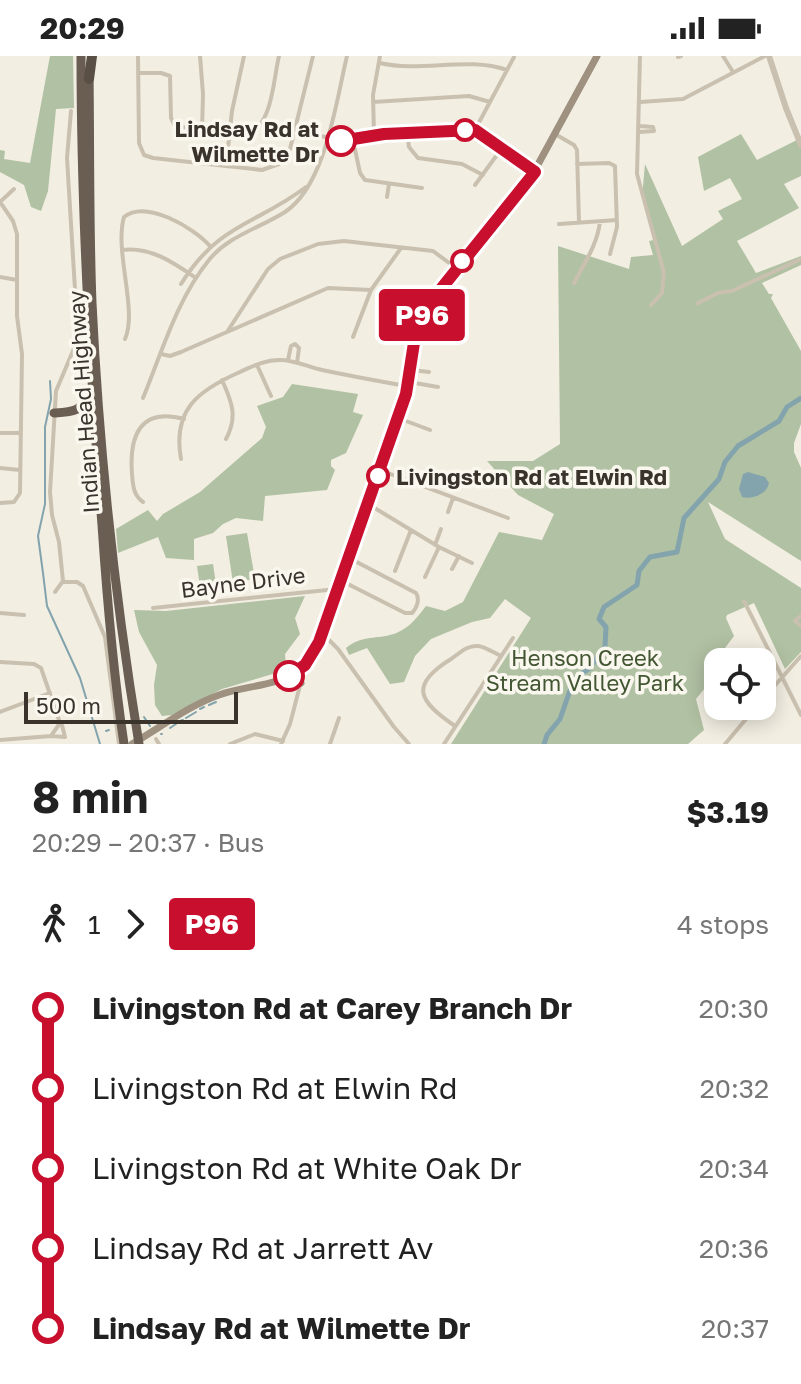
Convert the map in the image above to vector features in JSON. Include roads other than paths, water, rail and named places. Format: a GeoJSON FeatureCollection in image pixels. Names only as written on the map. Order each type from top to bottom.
{"type":"FeatureCollection","features":[{"type":"Feature","properties":{"kind":"highway","name":"Indian Head Highway"},"geometry":{"type":"LineString","coordinates":[[81,56],[82,205],[89,372],[107,590],[132,743]]}},
{"type":"Feature","properties":{"kind":"highway"},"geometry":{"type":"LineString","coordinates":[[89,79],[90,56]]}},
{"type":"Feature","properties":{"kind":"highway","name":"Indian Head Highway"},"geometry":{"type":"LineString","coordinates":[[89,79],[93,306],[99,410],[132,743]]}},
{"type":"Feature","properties":{"kind":"highway"},"geometry":{"type":"LineString","coordinates":[[54,413],[73,412],[82,406],[88,393],[89,372]]}},
{"type":"Feature","properties":{"kind":"main road"},"geometry":{"type":"LineString","coordinates":[[132,743],[219,695],[291,675],[302,669],[314,653],[409,384],[420,319],[430,300],[535,172],[597,56]]}},
{"type":"Feature","properties":{"kind":"main road"},"geometry":{"type":"LineString","coordinates":[[291,675],[301,683]]}},
{"type":"Feature","properties":{"kind":"main road"},"geometry":{"type":"LineString","coordinates":[[132,743],[157,742],[160,727]]}},
{"type":"Feature","properties":{"kind":"street"},"geometry":{"type":"LineString","coordinates":[[138,56],[139,143],[142,152],[150,158],[262,170],[276,166],[288,154],[313,56]]}},
{"type":"Feature","properties":{"kind":"street"},"geometry":{"type":"LineString","coordinates":[[200,56],[202,131]]}},
{"type":"Feature","properties":{"kind":"street"},"geometry":{"type":"LineString","coordinates":[[226,166],[232,111],[244,56]]}},
{"type":"Feature","properties":{"kind":"street"},"geometry":{"type":"LineString","coordinates":[[138,73],[170,76],[173,123],[179,128],[250,134],[263,123],[279,56]]}},
{"type":"Feature","properties":{"kind":"street"},"geometry":{"type":"LineString","coordinates":[[143,398],[196,278],[222,248],[290,208],[311,183],[320,166],[347,56]]}},
{"type":"Feature","properties":{"kind":"street"},"geometry":{"type":"LineString","coordinates":[[374,135],[373,102],[380,56]]}},
{"type":"Feature","properties":{"kind":"street"},"geometry":{"type":"LineString","coordinates":[[419,56],[420,65]]}},
{"type":"Feature","properties":{"kind":"street"},"geometry":{"type":"LineString","coordinates":[[640,56],[637,177],[664,273],[663,290],[651,305]]}},
{"type":"Feature","properties":{"kind":"street"},"geometry":{"type":"LineString","coordinates":[[723,56],[733,72]]}},
{"type":"Feature","properties":{"kind":"street"},"geometry":{"type":"LineString","coordinates":[[640,102],[680,99],[767,56],[801,145]]}},
{"type":"Feature","properties":{"kind":"street"},"geometry":{"type":"LineString","coordinates":[[475,130],[514,57]]}},
{"type":"Feature","properties":{"kind":"street"},"geometry":{"type":"LineString","coordinates":[[380,63],[403,67],[474,60],[489,62],[507,70]]}},
{"type":"Feature","properties":{"kind":"street"},"geometry":{"type":"LineString","coordinates":[[373,102],[469,96],[490,102]]}},
{"type":"Feature","properties":{"kind":"street"},"geometry":{"type":"LineString","coordinates":[[55,592],[63,582],[59,542],[50,502],[54,413],[58,385],[78,339],[67,158],[71,111]]}},
{"type":"Feature","properties":{"kind":"street"},"geometry":{"type":"LineString","coordinates":[[263,123],[327,139],[353,140],[374,135],[475,130],[535,172]]}},
{"type":"Feature","properties":{"kind":"street"},"geometry":{"type":"LineString","coordinates":[[407,133],[409,147],[418,158],[462,164],[483,175]]}},
{"type":"Feature","properties":{"kind":"street"},"geometry":{"type":"LineString","coordinates":[[555,134],[574,145],[579,223]]}},
{"type":"Feature","properties":{"kind":"street"},"geometry":{"type":"LineString","coordinates":[[353,140],[362,178],[371,182],[422,188]]}},
{"type":"Feature","properties":{"kind":"street"},"geometry":{"type":"LineString","coordinates":[[475,185],[502,148]]}},
{"type":"Feature","properties":{"kind":"street"},"geometry":{"type":"LineString","coordinates":[[577,164],[609,163],[615,166],[617,234],[610,254]]}},
{"type":"Feature","properties":{"kind":"street"},"geometry":{"type":"LineString","coordinates":[[181,284],[210,246],[232,229],[311,183]]}},
{"type":"Feature","properties":{"kind":"street"},"geometry":{"type":"LineString","coordinates":[[387,197],[389,184]]}},
{"type":"Feature","properties":{"kind":"street"},"geometry":{"type":"LineString","coordinates":[[0,503],[12,503],[19,497],[22,354],[17,324],[17,230],[0,202],[14,189]]}},
{"type":"Feature","properties":{"kind":"street"},"geometry":{"type":"LineString","coordinates":[[283,200],[290,208]]}},
{"type":"Feature","properties":{"kind":"street"},"geometry":{"type":"LineString","coordinates":[[125,339],[128,330],[122,220],[126,214],[159,215],[183,224],[210,246]]}},
{"type":"Feature","properties":{"kind":"street"},"geometry":{"type":"LineString","coordinates":[[559,224],[617,220]]}},
{"type":"Feature","properties":{"kind":"street"},"geometry":{"type":"LineString","coordinates":[[574,283],[598,237],[600,222]]}},
{"type":"Feature","properties":{"kind":"street"},"geometry":{"type":"LineString","coordinates":[[227,332],[264,273],[280,259],[318,244],[334,241],[435,251],[456,268]]}},
{"type":"Feature","properties":{"kind":"street"},"geometry":{"type":"LineString","coordinates":[[353,337],[371,290],[401,248]]}},
{"type":"Feature","properties":{"kind":"street"},"geometry":{"type":"LineString","coordinates":[[122,250],[155,254],[196,278]]}},
{"type":"Feature","properties":{"kind":"street"},"geometry":{"type":"LineString","coordinates":[[698,303],[801,259]]}},
{"type":"Feature","properties":{"kind":"street"},"geometry":{"type":"LineString","coordinates":[[0,277],[17,280]]}},
{"type":"Feature","properties":{"kind":"street"},"geometry":{"type":"LineString","coordinates":[[161,354],[174,355],[328,288],[338,286],[371,290]]}},
{"type":"Feature","properties":{"kind":"street"},"geometry":{"type":"LineString","coordinates":[[288,360],[291,346],[297,345],[297,363]]}},
{"type":"Feature","properties":{"kind":"street"},"geometry":{"type":"LineString","coordinates":[[181,459],[180,438],[184,419],[201,392],[270,360],[288,360],[318,369],[438,387]]}},
{"type":"Feature","properties":{"kind":"street"},"geometry":{"type":"LineString","coordinates":[[257,365],[271,396]]}},
{"type":"Feature","properties":{"kind":"street"},"geometry":{"type":"LineString","coordinates":[[411,369],[429,372]]}},
{"type":"Feature","properties":{"kind":"street"},"geometry":{"type":"LineString","coordinates":[[222,380],[234,411],[233,424],[226,439]]}},
{"type":"Feature","properties":{"kind":"street"},"geometry":{"type":"LineString","coordinates":[[143,502],[136,496],[133,484],[131,451],[134,437],[144,424],[157,417],[184,419]]}},
{"type":"Feature","properties":{"kind":"street"},"geometry":{"type":"LineString","coordinates":[[398,418],[430,430]]}},
{"type":"Feature","properties":{"kind":"street"},"geometry":{"type":"LineString","coordinates":[[0,433],[20,433]]}},
{"type":"Feature","properties":{"kind":"street"},"geometry":{"type":"LineString","coordinates":[[0,468],[20,470]]}},
{"type":"Feature","properties":{"kind":"street"},"geometry":{"type":"LineString","coordinates":[[380,470],[508,518]]}},
{"type":"Feature","properties":{"kind":"street"},"geometry":{"type":"LineString","coordinates":[[448,512],[453,498]]}},
{"type":"Feature","properties":{"kind":"street"},"geometry":{"type":"LineString","coordinates":[[368,504],[437,546],[472,563]]}},
{"type":"Feature","properties":{"kind":"street"},"geometry":{"type":"LineString","coordinates":[[425,577],[441,529]]}},
{"type":"Feature","properties":{"kind":"street"},"geometry":{"type":"LineString","coordinates":[[395,571],[411,530]]}},
{"type":"Feature","properties":{"kind":"street"},"geometry":{"type":"LineString","coordinates":[[452,569],[459,556]]}},
{"type":"Feature","properties":{"kind":"street"},"geometry":{"type":"LineString","coordinates":[[340,580],[405,613],[412,613],[416,606],[416,593],[348,558]]}},
{"type":"Feature","properties":{"kind":"street"},"geometry":{"type":"LineString","coordinates":[[63,582],[77,582],[83,586],[104,632],[132,743]]}},
{"type":"Feature","properties":{"kind":"street","name":"Bayne Drive"},"geometry":{"type":"LineString","coordinates":[[153,608],[337,589]]}},
{"type":"Feature","properties":{"kind":"street"},"geometry":{"type":"LineString","coordinates":[[744,601],[801,715]]}},
{"type":"Feature","properties":{"kind":"street"},"geometry":{"type":"LineString","coordinates":[[0,613],[24,615]]}},
{"type":"Feature","properties":{"kind":"street"},"geometry":{"type":"LineString","coordinates":[[801,616],[795,620],[801,626]]}},
{"type":"Feature","properties":{"kind":"street"},"geometry":{"type":"LineString","coordinates":[[322,633],[338,649],[402,742],[409,744]]}},
{"type":"Feature","properties":{"kind":"street"},"geometry":{"type":"LineString","coordinates":[[444,744],[513,638]]}},
{"type":"Feature","properties":{"kind":"street"},"geometry":{"type":"LineString","coordinates":[[455,726],[426,700],[424,684],[427,676],[471,646],[482,647],[501,656]]}},
{"type":"Feature","properties":{"kind":"street"},"geometry":{"type":"LineString","coordinates":[[776,683],[801,656]]}},
{"type":"Feature","properties":{"kind":"street"},"geometry":{"type":"LineString","coordinates":[[0,662],[38,666],[65,737],[0,740]]}},
{"type":"Feature","properties":{"kind":"street"},"geometry":{"type":"LineString","coordinates":[[230,744],[255,734],[282,742],[301,683],[302,669]]}},
{"type":"Feature","properties":{"kind":"street"},"geometry":{"type":"LineString","coordinates":[[0,712],[50,693]]}},
{"type":"Feature","properties":{"kind":"street"},"geometry":{"type":"LineString","coordinates":[[330,744],[339,718]]}},
{"type":"Feature","properties":{"kind":"street"},"geometry":{"type":"LineString","coordinates":[[725,744],[745,720]]}},
{"type":"Feature","properties":{"kind":"street"},"geometry":{"type":"LineString","coordinates":[[51,736],[60,723]]}},
{"type":"Feature","properties":{"kind":"water"},"geometry":{"type":"Polygon","coordinates":[[[748,472],[765,477],[769,483],[762,493],[746,498],[742,497],[739,489],[743,474],[748,472]]]}},
{"type":"Feature","properties":{"kind":"waterway"},"geometry":{"type":"LineString","coordinates":[[50,381],[51,399],[45,427],[45,504],[38,536],[47,606],[80,678],[100,744]]}},
{"type":"Feature","properties":{"kind":"waterway"},"geometry":{"type":"LineString","coordinates":[[544,744],[560,719],[574,679],[590,668],[605,647],[606,627],[599,619],[604,607],[637,585],[639,571],[650,557],[677,552],[684,518],[719,479],[725,462],[738,446],[779,421],[787,407],[801,398]]}},
{"type":"Feature","properties":{"kind":"waterway"},"geometry":{"type":"LineString","coordinates":[[209,705],[216,702]]}},
{"type":"Feature","properties":{"kind":"waterway"},"geometry":{"type":"LineString","coordinates":[[200,709],[204,707]]}},
{"type":"Feature","properties":{"kind":"waterway"},"geometry":{"type":"LineString","coordinates":[[186,718],[196,712]]}},
{"type":"Feature","properties":{"kind":"waterway"},"geometry":{"type":"LineString","coordinates":[[144,717],[150,726]]}},
{"type":"Feature","properties":{"kind":"waterway"},"geometry":{"type":"LineString","coordinates":[[170,728],[176,724]]}},
{"type":"Feature","properties":{"kind":"place","name":"Lindsay Rd at Wilmette Dr"},"geometry":{"type":"Point","coordinates":[341,141]}},
{"type":"Feature","properties":{"kind":"place","name":"Livingston Rd at Elwin Rd"},"geometry":{"type":"Point","coordinates":[378,476]}},
{"type":"Feature","properties":{"kind":"park label","name":"Henson Creek Stream Valley Park"},"geometry":{"type":"Point","coordinates":[585,670]}}]}
